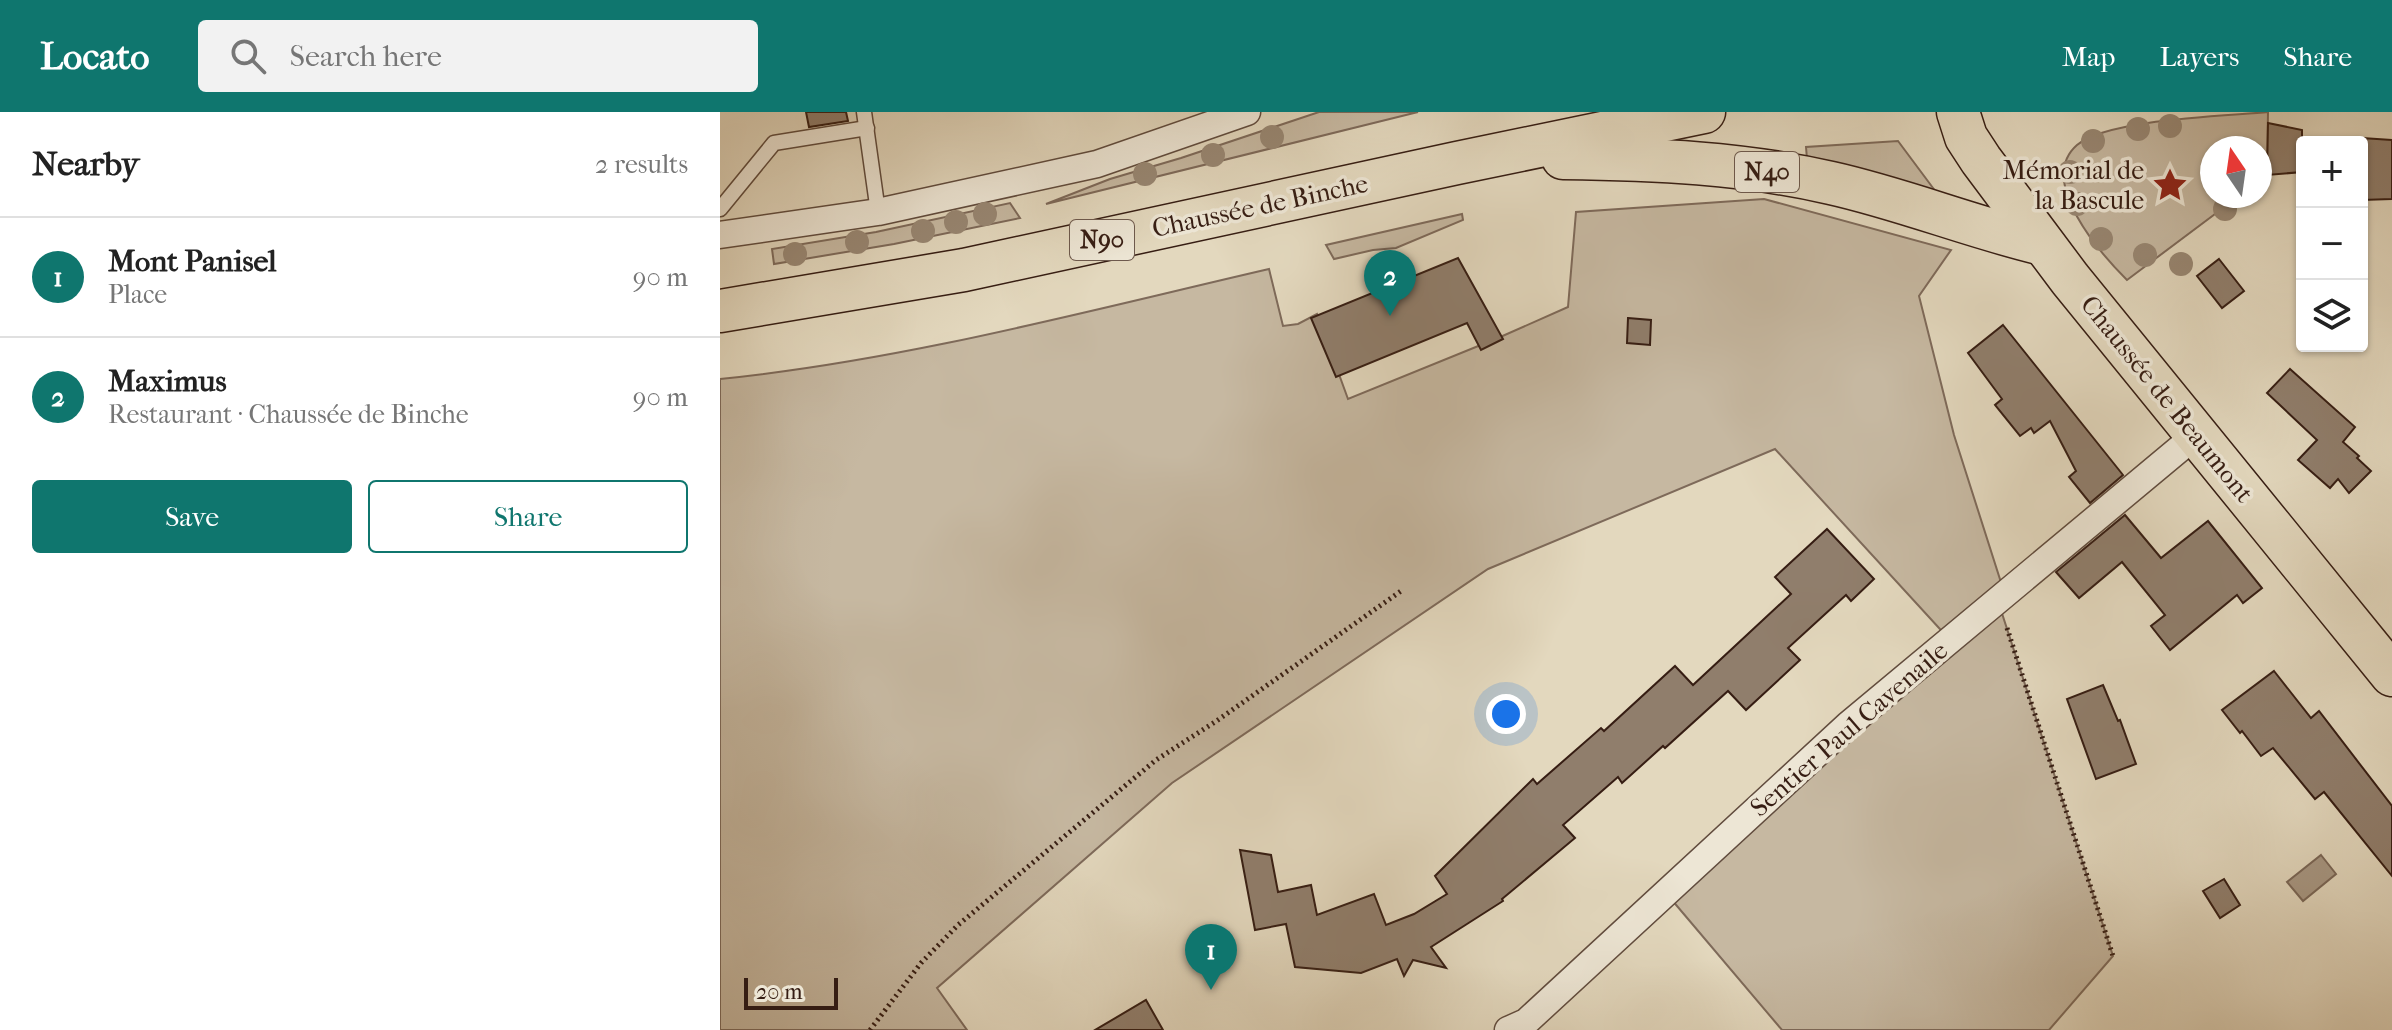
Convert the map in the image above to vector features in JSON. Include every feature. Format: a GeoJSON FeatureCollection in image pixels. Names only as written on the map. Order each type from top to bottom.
{"type":"FeatureCollection","features":[{"type":"Feature","properties":{"kind":"main road","name":"Chaussée de Binche"},"geometry":{"type":"LineString","coordinates":[[720,311],[964,270],[1704,112]]}},
{"type":"Feature","properties":{"kind":"main road","name":"Chaussée de Beaumont"},"geometry":{"type":"LineString","coordinates":[[1958,112],[1966,137],[2014,207],[2392,675]]}},
{"type":"Feature","properties":{"kind":"main road","name":"N40"},"geometry":{"type":"LineString","coordinates":[[1482,157],[1627,159],[1803,177],[1867,192],[2000,234],[2043,244]]}},
{"type":"Feature","properties":{"kind":"street"},"geometry":{"type":"LineString","coordinates":[[720,235],[878,212],[1097,164],[1247,112]]}},
{"type":"Feature","properties":{"kind":"street","name":"Sentier Paul Cavenaile"},"geometry":{"type":"LineString","coordinates":[[1508,1030],[1526,1022],[1848,725],[2196,435]]}},
{"type":"Feature","properties":{"kind":"lane"},"geometry":{"type":"LineString","coordinates":[[864,112],[878,212]]}},
{"type":"Feature","properties":{"kind":"lane"},"geometry":{"type":"LineString","coordinates":[[720,209],[774,143],[867,128]]}},
{"type":"Feature","properties":{"kind":"path"},"geometry":{"type":"LineString","coordinates":[[870,1030],[921,963],[958,925],[1156,760],[1401,591]]}},
{"type":"Feature","properties":{"kind":"path"},"geometry":{"type":"LineString","coordinates":[[1998,601],[2113,956]]}},
{"type":"Feature","properties":{"kind":"shaded area"},"geometry":{"type":"Polygon","coordinates":[[[1319,112],[1418,112],[1046,204],[1110,179],[1319,112]]]}},
{"type":"Feature","properties":{"kind":"shaded area"},"geometry":{"type":"Polygon","coordinates":[[[2268,112],[2268,136],[2200,136],[2200,208],[2223,208],[2127,280],[2102,253],[2077,216],[2064,178],[2066,160],[2077,145],[2092,136],[2140,124],[2268,112]]]}},
{"type":"Feature","properties":{"kind":"shaded area"},"geometry":{"type":"Polygon","coordinates":[[[1898,141],[1936,192],[1807,159],[1806,147],[1898,141]]]}},
{"type":"Feature","properties":{"kind":"shaded area"},"geometry":{"type":"Polygon","coordinates":[[[1764,199],[1951,250],[1919,296],[1954,435],[2005,595],[1998,601],[2113,956],[2049,1030],[1782,1030],[1666,893],[1950,640],[1775,449],[1488,569],[1172,783],[937,988],[967,1030],[720,1030],[720,379],[790,371],[927,347],[1269,269],[1283,326],[1298,324],[1317,314],[1348,399],[1568,307],[1576,212],[1764,199]]]}},
{"type":"Feature","properties":{"kind":"shaded area"},"geometry":{"type":"Polygon","coordinates":[[[1010,203],[1020,218],[774,264],[772,249],[876,232],[1010,203]]]}},
{"type":"Feature","properties":{"kind":"shaded area"},"geometry":{"type":"Polygon","coordinates":[[[1462,214],[1463,220],[1396,248],[1334,259],[1326,245],[1462,214]]]}},
{"type":"Feature","properties":{"kind":"shaded area"},"geometry":{"type":"Polygon","coordinates":[[[2321,855],[2336,874],[2303,901],[2287,882],[2321,855]]]}},
{"type":"Feature","properties":{"kind":"building"},"geometry":{"type":"Polygon","coordinates":[[[806,112],[846,112],[848,121],[809,127],[806,112]]]}},
{"type":"Feature","properties":{"kind":"building"},"geometry":{"type":"Polygon","coordinates":[[[2268,123],[2302,130],[2302,136],[2296,136],[2296,173],[2272,175],[2272,136],[2268,136],[2268,123]]]}},
{"type":"Feature","properties":{"kind":"building"},"geometry":{"type":"Polygon","coordinates":[[[2368,138],[2392,140],[2392,199],[2368,200],[2368,138]]]}},
{"type":"Feature","properties":{"kind":"building"},"geometry":{"type":"Polygon","coordinates":[[[1458,258],[1503,339],[1481,350],[1467,323],[1336,377],[1311,318],[1458,258]]]}},
{"type":"Feature","properties":{"kind":"building"},"geometry":{"type":"Polygon","coordinates":[[[2219,259],[2244,291],[2222,308],[2197,276],[2219,259]]]}},
{"type":"Feature","properties":{"kind":"building"},"geometry":{"type":"Polygon","coordinates":[[[1628,318],[1651,320],[1650,345],[1627,343],[1628,318]]]}},
{"type":"Feature","properties":{"kind":"building"},"geometry":{"type":"Polygon","coordinates":[[[2003,325],[2123,475],[2090,503],[2069,477],[2076,471],[2050,421],[2034,433],[2031,428],[2020,436],[1995,405],[2002,399],[1968,353],[2003,325]]]}},
{"type":"Feature","properties":{"kind":"building"},"geometry":{"type":"Polygon","coordinates":[[[2290,369],[2355,427],[2343,442],[2371,471],[2349,493],[2338,479],[2330,488],[2298,460],[2317,440],[2267,393],[2290,369]]]}},
{"type":"Feature","properties":{"kind":"building"},"geometry":{"type":"Polygon","coordinates":[[[2125,515],[2161,558],[2208,521],[2262,588],[2243,603],[2237,595],[2170,650],[2151,626],[2165,615],[2122,562],[2079,598],[2056,572],[2125,515]]]}},
{"type":"Feature","properties":{"kind":"building"},"geometry":{"type":"Polygon","coordinates":[[[1827,529],[1874,579],[1851,601],[1846,595],[1788,648],[1800,660],[1746,710],[1728,691],[1622,783],[1618,777],[1563,825],[1575,838],[1503,901],[1431,947],[1446,968],[1413,960],[1404,976],[1397,959],[1361,973],[1295,967],[1286,924],[1255,930],[1240,850],[1271,855],[1278,892],[1311,885],[1317,915],[1374,894],[1386,925],[1414,914],[1447,894],[1435,876],[1533,779],[1537,784],[1601,728],[1604,731],[1675,666],[1693,685],[1791,594],[1775,577],[1827,529]]]}},
{"type":"Feature","properties":{"kind":"building"},"geometry":{"type":"Polygon","coordinates":[[[2274,671],[2311,718],[2319,711],[2392,806],[2392,876],[2324,792],[2315,799],[2273,748],[2261,756],[2222,710],[2274,671]]]}},
{"type":"Feature","properties":{"kind":"building"},"geometry":{"type":"Polygon","coordinates":[[[2103,685],[2136,764],[2096,779],[2067,699],[2103,685]]]}},
{"type":"Feature","properties":{"kind":"building"},"geometry":{"type":"Polygon","coordinates":[[[2224,879],[2240,905],[2220,918],[2203,891],[2224,879]]]}},
{"type":"Feature","properties":{"kind":"building"},"geometry":{"type":"Polygon","coordinates":[[[1146,1000],[1163,1030],[1095,1030],[1146,1000]]]}},
{"type":"Feature","properties":{"kind":"place","name":"Mémorial de la Bascule"},"geometry":{"type":"Point","coordinates":[2170,185]}},
{"type":"Feature","properties":{"kind":"place","name":"Maximus"},"geometry":{"type":"Point","coordinates":[1390,316]}},
{"type":"Feature","properties":{"kind":"place","name":"Mont Panisel"},"geometry":{"type":"Point","coordinates":[1211,990]}}]}
